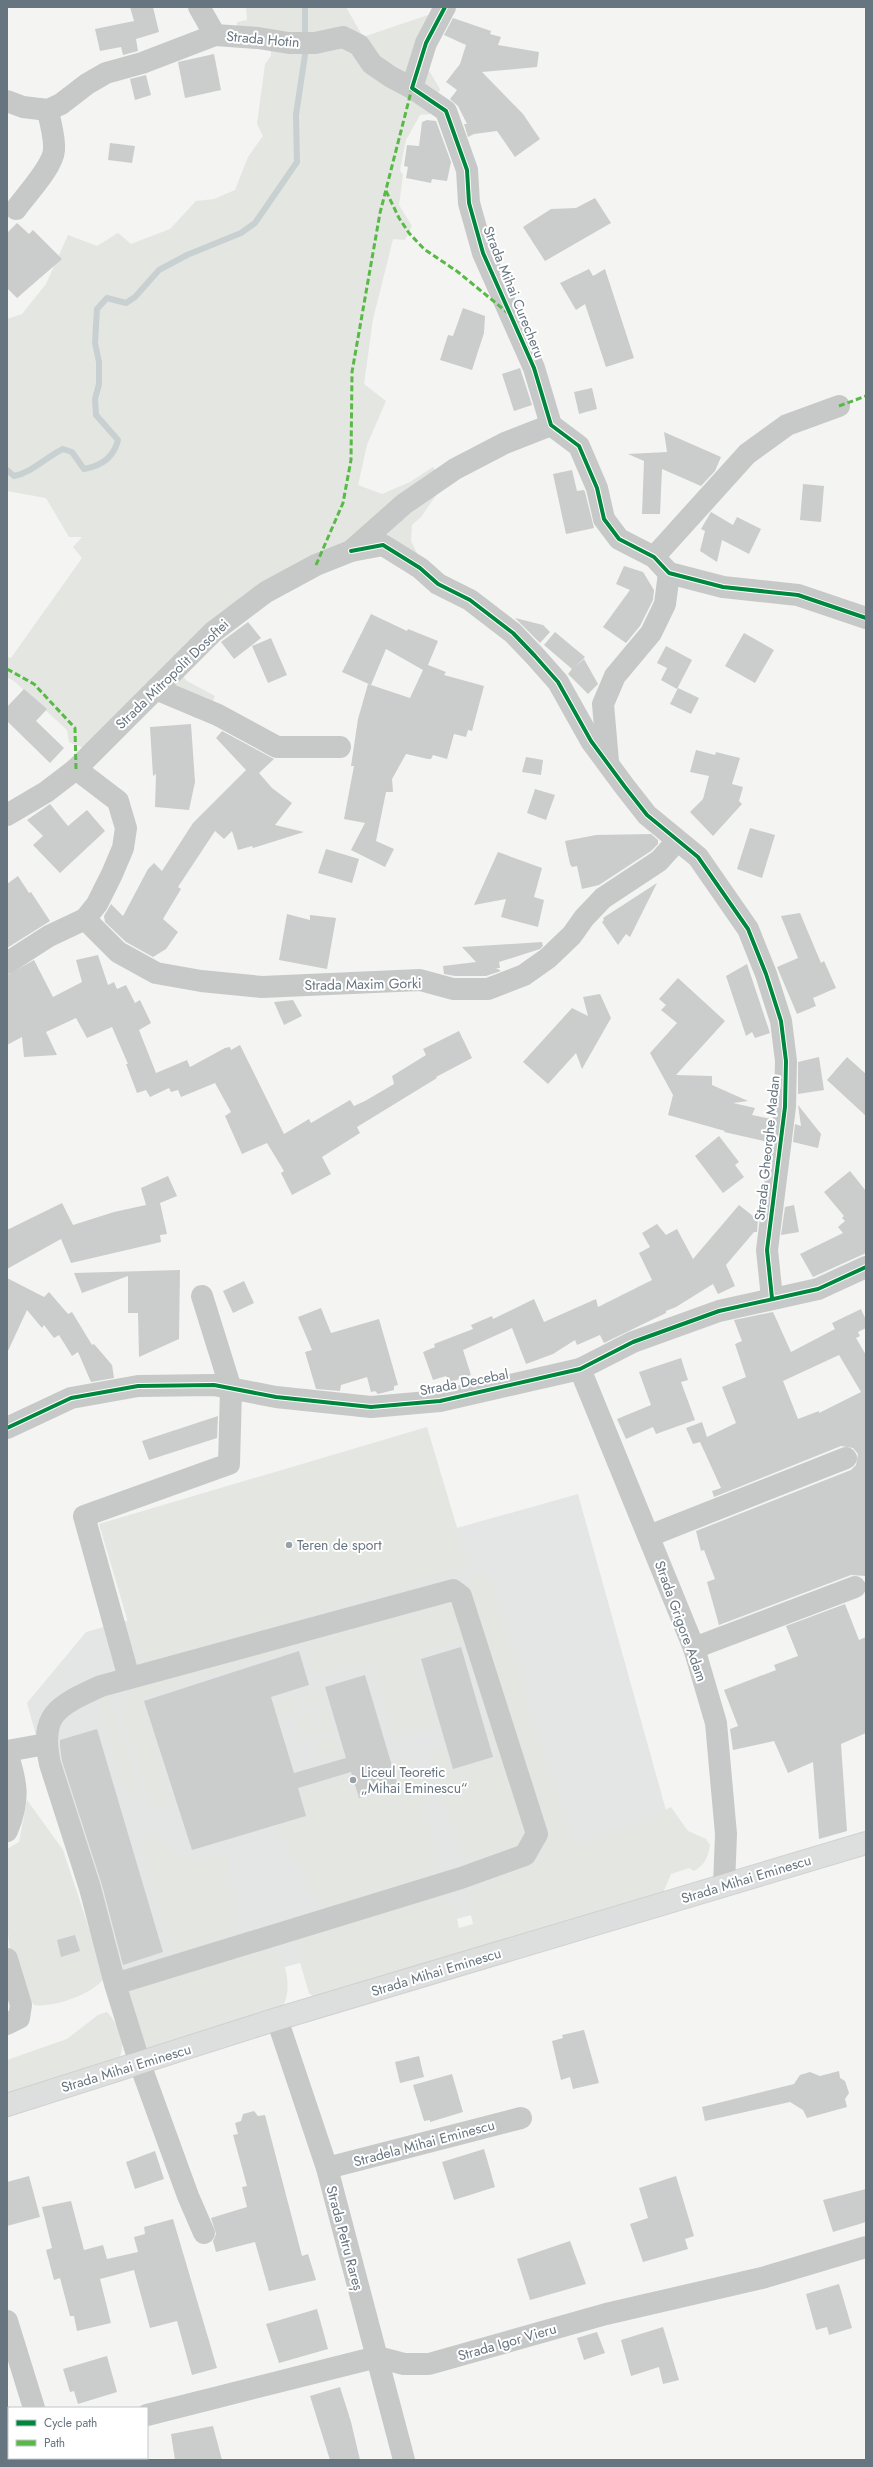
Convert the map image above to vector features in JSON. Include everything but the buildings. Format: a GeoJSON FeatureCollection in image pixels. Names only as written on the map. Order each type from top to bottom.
{"type":"FeatureCollection","features":[{"type":"Feature","properties":{"kind":"main road","name":"Strada Mihai Eminescu"},"geometry":{"type":"LineString","coordinates":[[7,2105],[277,2020],[866,1843]]}},
{"type":"Feature","properties":{"kind":"street","name":"Strada Hotin"},"geometry":{"type":"LineString","coordinates":[[199,7],[215,35]]}},
{"type":"Feature","properties":{"kind":"street"},"geometry":{"type":"LineString","coordinates":[[412,88],[426,43],[445,7]]}},
{"type":"Feature","properties":{"kind":"street","name":"Strada Hotin"},"geometry":{"type":"LineString","coordinates":[[48,110],[61,104],[87,84],[106,73],[142,63],[215,35],[289,43],[315,43],[343,37],[359,45],[372,64],[391,77],[412,88]]}},
{"type":"Feature","properties":{"kind":"street","name":"Strada Mihai Curecheru"},"geometry":{"type":"LineString","coordinates":[[412,88],[446,111],[468,170],[469,203],[484,253],[534,368],[551,425]]}},
{"type":"Feature","properties":{"kind":"street"},"geometry":{"type":"LineString","coordinates":[[7,101],[23,107],[48,110],[54,152],[48,165],[16,210]]}},
{"type":"Feature","properties":{"kind":"street"},"geometry":{"type":"LineString","coordinates":[[654,557],[747,454],[787,424],[839,406]]}},
{"type":"Feature","properties":{"kind":"street"},"geometry":{"type":"LineString","coordinates":[[551,425],[579,446],[597,488],[604,519],[619,539],[654,557],[669,573],[723,587],[798,596],[866,618]]}},
{"type":"Feature","properties":{"kind":"street","name":"Strada Mitropolit Dosoftei"},"geometry":{"type":"LineString","coordinates":[[7,816],[46,792],[76,769],[213,632],[266,592],[316,565],[351,551],[404,504],[455,470],[505,443],[551,425]]}},
{"type":"Feature","properties":{"kind":"street","name":"Strada Gheorghe Madan"},"geometry":{"type":"LineString","coordinates":[[351,551],[383,545],[420,568],[438,584],[470,600],[513,633],[558,682],[591,741],[647,815],[698,857],[748,929],[766,974],[781,1021],[786,1061],[785,1107],[767,1250],[772,1298]]}},
{"type":"Feature","properties":{"kind":"street"},"geometry":{"type":"LineString","coordinates":[[608,762],[603,704],[615,676],[650,633],[665,604],[669,573]]}},
{"type":"Feature","properties":{"kind":"street"},"geometry":{"type":"LineString","coordinates":[[156,688],[218,716],[277,747],[340,747]]}},
{"type":"Feature","properties":{"kind":"street"},"geometry":{"type":"LineString","coordinates":[[7,962],[49,936],[85,919],[97,904],[123,848],[126,828],[118,801],[76,769]]}},
{"type":"Feature","properties":{"kind":"street","name":"Strada Maxim Gorki"},"geometry":{"type":"LineString","coordinates":[[85,919],[118,952],[156,973],[201,981],[262,987],[420,980],[452,989],[488,989],[524,975],[548,958],[572,935],[584,918],[603,898],[659,860],[677,841]]}},
{"type":"Feature","properties":{"kind":"street","name":"Strada Decebal"},"geometry":{"type":"LineString","coordinates":[[7,1428],[70,1398],[138,1386],[214,1385],[276,1397],[370,1407],[440,1401],[580,1369],[633,1342],[719,1312],[772,1298],[818,1289],[866,1267]]}},
{"type":"Feature","properties":{"kind":"street"},"geometry":{"type":"LineString","coordinates":[[129,1678],[84,1516],[229,1464],[231,1388],[202,1296]]}},
{"type":"Feature","properties":{"kind":"street","name":"Strada Grigore Adam"},"geometry":{"type":"LineString","coordinates":[[580,1369],[694,1648],[716,1723],[726,1834],[724,1885]]}},
{"type":"Feature","properties":{"kind":"street"},"geometry":{"type":"LineString","coordinates":[[649,1536],[846,1458]]}},
{"type":"Feature","properties":{"kind":"street"},"geometry":{"type":"LineString","coordinates":[[694,1648],[855,1588]]}},
{"type":"Feature","properties":{"kind":"street"},"geometry":{"type":"LineString","coordinates":[[115,1984],[468,1875],[525,1855],[537,1834],[484,1672],[461,1596],[453,1590],[101,1686],[64,1703],[48,1723],[46,1744],[90,1888],[115,1984],[140,2064],[188,2196],[204,2233]]}},
{"type":"Feature","properties":{"kind":"street"},"geometry":{"type":"LineString","coordinates":[[7,1831],[13,1816],[17,1798],[15,1778],[7,1752],[46,1744]]}},
{"type":"Feature","properties":{"kind":"street"},"geometry":{"type":"LineString","coordinates":[[7,1959],[21,2005],[19,2018],[7,2024]]}},
{"type":"Feature","properties":{"kind":"street","name":"Strada Petru Rareș"},"geometry":{"type":"LineString","coordinates":[[277,2020],[327,2168],[404,2460]]}},
{"type":"Feature","properties":{"kind":"street","name":"Stradela Mihai Eminescu"},"geometry":{"type":"LineString","coordinates":[[327,2168],[520,2118]]}},
{"type":"Feature","properties":{"kind":"street","name":"Strada Igor Vieru"},"geometry":{"type":"LineString","coordinates":[[148,2415],[377,2357],[404,2364],[429,2364],[606,2314],[762,2278],[866,2247]]}},
{"type":"Feature","properties":{"kind":"street"},"geometry":{"type":"LineString","coordinates":[[7,2321],[34,2407]]}},
{"type":"Feature","properties":{"kind":"shaded area"},"geometry":{"type":"Polygon","coordinates":[[[246,7],[346,7],[363,37],[437,12],[425,64],[440,89],[430,114],[420,115],[406,140],[400,170],[403,175],[399,205],[412,226],[405,240],[393,239],[373,319],[364,384],[386,401],[367,445],[358,485],[382,494],[410,482],[433,467],[444,484],[421,517],[412,525],[411,541],[422,563],[411,576],[404,568],[374,553],[313,574],[297,588],[257,607],[180,673],[187,681],[215,696],[206,716],[195,718],[164,699],[152,705],[100,755],[69,742],[67,730],[15,682],[7,677],[7,657],[11,658],[82,558],[73,547],[82,537],[69,537],[46,498],[7,491],[7,319],[22,314],[46,284],[68,235],[97,246],[118,233],[131,244],[170,229],[196,201],[214,199],[235,190],[248,157],[263,136],[257,124],[265,64],[271,56],[271,47],[234,44],[237,22],[247,20],[246,7]]]}},
{"type":"Feature","properties":{"kind":"shaded area","name":"Teren de sport"},"geometry":{"type":"Polygon","coordinates":[[[427,1427],[469,1568],[141,1666],[99,1524],[427,1427]]]}},
{"type":"Feature","properties":{"kind":"shaded area","name":"Liceul Teoretic „Mihai Eminescu“"},"geometry":{"type":"Polygon","coordinates":[[[578,1494],[679,1857],[114,2015],[27,1703],[86,1632],[578,1494]]]}},
{"type":"Feature","properties":{"kind":"shaded area"},"geometry":{"type":"Polygon","coordinates":[[[488,1571],[573,1845],[637,1824],[671,1807],[688,1831],[706,1839],[710,1845],[707,1857],[701,1866],[694,1871],[689,1868],[671,1874],[663,1893],[314,1997],[309,1993],[295,1946],[297,1938],[440,1891],[448,1897],[454,1906],[459,1928],[473,1924],[467,1900],[470,1890],[476,1882],[494,1871],[536,1860],[541,1854],[541,1840],[512,1744],[467,1578],[488,1571]]]}},
{"type":"Feature","properties":{"kind":"shaded area"},"geometry":{"type":"Polygon","coordinates":[[[445,1601],[458,1610],[471,1642],[462,1644],[461,1641],[421,1652],[422,1656],[417,1657],[420,1667],[415,1669],[418,1679],[424,1678],[437,1725],[395,1739],[372,1663],[328,1675],[317,1674],[314,1670],[304,1641],[445,1601]]]}},
{"type":"Feature","properties":{"kind":"shaded area"},"geometry":{"type":"Polygon","coordinates":[[[290,1638],[293,1649],[140,1697],[173,1803],[150,1809],[118,1702],[159,1675],[290,1638]]]}},
{"type":"Feature","properties":{"kind":"shaded area"},"geometry":{"type":"Polygon","coordinates":[[[322,1687],[327,1702],[304,1709],[299,1694],[322,1687]]]}},
{"type":"Feature","properties":{"kind":"shaded area"},"geometry":{"type":"Polygon","coordinates":[[[107,1691],[144,1805],[122,1786],[95,1695],[107,1691]]]}},
{"type":"Feature","properties":{"kind":"shaded area"},"geometry":{"type":"Polygon","coordinates":[[[294,1695],[299,1711],[279,1718],[274,1701],[294,1695]]]}},
{"type":"Feature","properties":{"kind":"shaded area"},"geometry":{"type":"Polygon","coordinates":[[[327,1706],[336,1732],[324,1736],[316,1709],[327,1706]]]}},
{"type":"Feature","properties":{"kind":"shaded area"},"geometry":{"type":"Polygon","coordinates":[[[313,1711],[321,1736],[302,1742],[294,1717],[313,1711]]]}},
{"type":"Feature","properties":{"kind":"shaded area"},"geometry":{"type":"Polygon","coordinates":[[[493,1716],[528,1833],[521,1847],[470,1864],[459,1855],[430,1751],[444,1747],[451,1773],[496,1758],[485,1719],[493,1716]]]}},
{"type":"Feature","properties":{"kind":"shaded area"},"geometry":{"type":"Polygon","coordinates":[[[338,1737],[342,1752],[319,1759],[315,1743],[338,1737]]]}},
{"type":"Feature","properties":{"kind":"shaded area"},"geometry":{"type":"Polygon","coordinates":[[[410,1757],[440,1863],[436,1875],[332,1908],[320,1904],[275,1827],[309,1816],[302,1790],[349,1776],[356,1800],[401,1787],[394,1763],[410,1757]]]}},
{"type":"Feature","properties":{"kind":"shaded area"},"geometry":{"type":"Polygon","coordinates":[[[27,1800],[63,1850],[105,1977],[100,1983],[83,1994],[62,2002],[42,2005],[34,2005],[23,1988],[15,1970],[8,1930],[7,1849],[19,1842],[27,1800]]]}},
{"type":"Feature","properties":{"kind":"shaded area"},"geometry":{"type":"Polygon","coordinates":[[[156,1834],[187,1859],[226,1855],[235,1925],[230,1937],[174,1957],[139,1840],[156,1834]]]}},
{"type":"Feature","properties":{"kind":"shaded area"},"geometry":{"type":"Polygon","coordinates":[[[274,1942],[284,1965],[286,1974],[287,1991],[283,2006],[150,2050],[145,2047],[126,1994],[128,1987],[274,1942]]]}},
{"type":"Feature","properties":{"kind":"shaded area"},"geometry":{"type":"Polygon","coordinates":[[[107,2012],[115,2022],[122,2040],[119,2059],[7,2093],[7,2060],[67,2039],[98,2015],[107,2012]]]}},
{"type":"Feature","properties":{"kind":"waterway"},"geometry":{"type":"LineString","coordinates":[[7,470],[14,476],[21,474],[63,449],[72,452],[84,469],[96,466],[110,456],[118,440],[96,415],[95,399],[99,384],[99,362],[95,343],[97,309],[107,298],[126,303],[135,297],[159,270],[187,255],[241,233],[255,223],[297,162],[296,115],[305,55],[305,7]]}},
{"type":"Feature","properties":{"kind":"marked path"},"geometry":{"type":"LineString","coordinates":[[316,565],[343,503],[351,460],[352,372],[380,213],[412,88]]}},
{"type":"Feature","properties":{"kind":"marked path"},"geometry":{"type":"LineString","coordinates":[[386,191],[399,218],[409,233],[424,249],[458,272],[508,313]]}},
{"type":"Feature","properties":{"kind":"marked path"},"geometry":{"type":"LineString","coordinates":[[839,406],[866,396]]}},
{"type":"Feature","properties":{"kind":"marked path"},"geometry":{"type":"LineString","coordinates":[[7,669],[34,684],[75,728],[76,769]]}},
{"type":"Feature","properties":{"kind":"cycle path"},"geometry":{"type":"LineString","coordinates":[[445,7],[426,43],[412,88],[446,111],[467,170],[469,203],[483,253],[534,368],[551,425],[579,446],[597,488],[604,519],[619,539],[654,557],[669,573],[723,587],[798,595],[866,618]]}},
{"type":"Feature","properties":{"kind":"cycle path"},"geometry":{"type":"LineString","coordinates":[[351,551],[383,545],[420,568],[438,584],[470,600],[513,633],[558,682],[591,741],[647,815],[698,857],[748,929],[766,974],[781,1021],[786,1061],[785,1107],[767,1250],[772,1298]]}},
{"type":"Feature","properties":{"kind":"cycle path"},"geometry":{"type":"LineString","coordinates":[[7,1428],[71,1398],[138,1386],[214,1385],[276,1397],[371,1407],[440,1401],[580,1369],[633,1342],[719,1311],[818,1289],[866,1267]]}},
{"type":"Feature","properties":{"kind":"place","name":"Teren de sport"},"geometry":{"type":"Point","coordinates":[289,1545]}},
{"type":"Feature","properties":{"kind":"place","name":"Liceul Teoretic „Mihai Eminescu“"},"geometry":{"type":"Point","coordinates":[353,1780]}}]}
